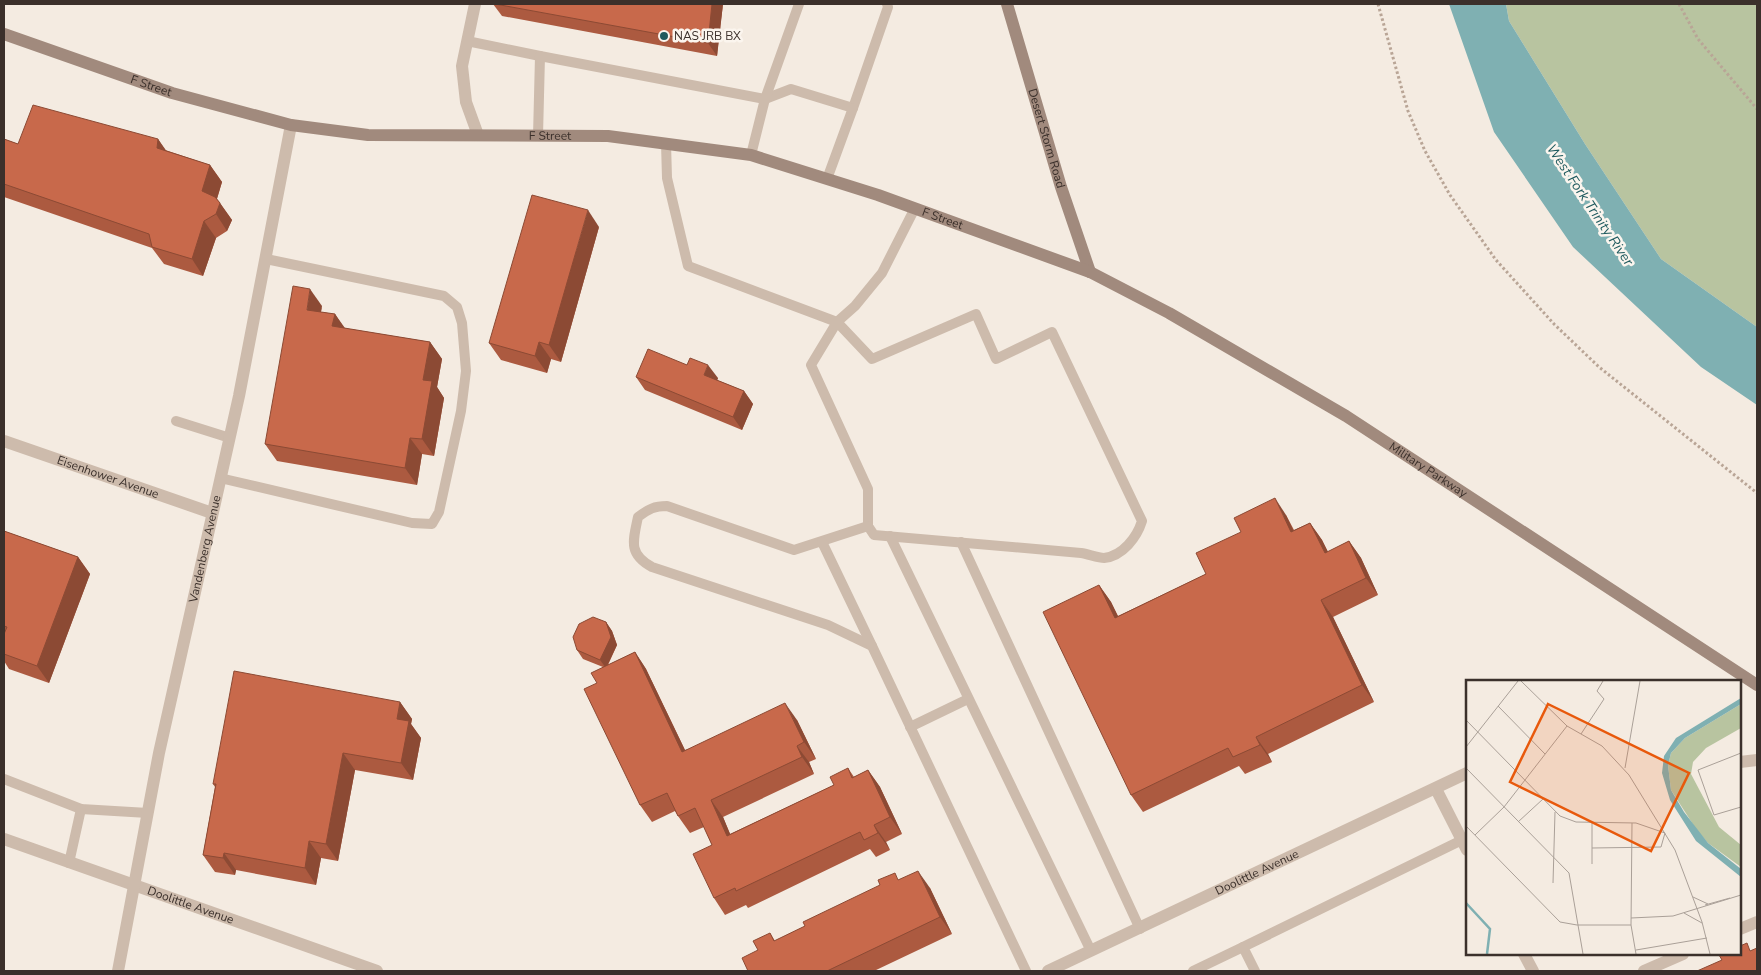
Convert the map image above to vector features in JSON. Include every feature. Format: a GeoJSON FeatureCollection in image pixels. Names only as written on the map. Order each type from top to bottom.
{"type":"FeatureCollection","features":[{"type":"Feature","properties":{"kind":"street"},"geometry":{"type":"LineString","coordinates":[[475,4],[462,66],[466,102],[478,135]]}},
{"type":"Feature","properties":{"kind":"street","name":"Desert Storm Road"},"geometry":{"type":"LineString","coordinates":[[1007,4],[1061,187],[1090,272]]}},
{"type":"Feature","properties":{"kind":"street","name":"F Street"},"geometry":{"type":"LineString","coordinates":[[4,34],[172,93],[291,125],[368,135],[608,136],[751,155],[915,208],[1090,272]]}},
{"type":"Feature","properties":{"kind":"street","name":"Vandenberg Avenue"},"geometry":{"type":"LineString","coordinates":[[118,971],[159,753],[230,438],[291,125]]}},
{"type":"Feature","properties":{"kind":"street","name":"Military Parkway"},"geometry":{"type":"LineString","coordinates":[[1090,272],[1169,313],[1346,416],[1757,685]]}},
{"type":"Feature","properties":{"kind":"street","name":"Eisenhower Avenue"},"geometry":{"type":"LineString","coordinates":[[4,441],[212,513]]}},
{"type":"Feature","properties":{"kind":"street"},"geometry":{"type":"LineString","coordinates":[[1741,762],[1757,760]]}},
{"type":"Feature","properties":{"kind":"street","name":"Doolittle Avenue"},"geometry":{"type":"LineString","coordinates":[[1048,971],[1466,774]]}},
{"type":"Feature","properties":{"kind":"street"},"geometry":{"type":"LineString","coordinates":[[1436,789],[1465,845]]}},
{"type":"Feature","properties":{"kind":"street","name":"Doolittle Avenue"},"geometry":{"type":"LineString","coordinates":[[4,838],[69,863],[135,884],[377,971]]}},
{"type":"Feature","properties":{"kind":"street"},"geometry":{"type":"LineString","coordinates":[[1741,929],[1757,922]]}},
{"type":"Feature","properties":{"kind":"street"},"geometry":{"type":"LineString","coordinates":[[1525,955],[1533,971]]}},
{"type":"Feature","properties":{"kind":"street"},"geometry":{"type":"LineString","coordinates":[[1644,971],[1681,955]]}},
{"type":"Feature","properties":{"kind":"lane"},"geometry":{"type":"LineString","coordinates":[[751,155],[765,99],[799,4]]}},
{"type":"Feature","properties":{"kind":"lane"},"geometry":{"type":"LineString","coordinates":[[827,179],[888,7],[887,4]]}},
{"type":"Feature","properties":{"kind":"lane"},"geometry":{"type":"LineString","coordinates":[[467,41],[765,99],[791,89],[853,108]]}},
{"type":"Feature","properties":{"kind":"lane"},"geometry":{"type":"LineString","coordinates":[[538,136],[540,56]]}},
{"type":"Feature","properties":{"kind":"lane"},"geometry":{"type":"LineString","coordinates":[[666,143],[667,178],[688,266],[837,322],[872,359],[976,314],[996,359],[1052,332],[1142,521],[1138,532],[1121,551],[1104,558],[1081,553],[874,535],[868,526],[868,489],[811,365],[837,322],[855,306],[882,273],[915,208]]}},
{"type":"Feature","properties":{"kind":"lane"},"geometry":{"type":"LineString","coordinates":[[220,478],[412,523],[432,524],[439,512],[461,411],[466,371],[462,323],[457,307],[444,296],[266,259]]}},
{"type":"Feature","properties":{"kind":"lane"},"geometry":{"type":"LineString","coordinates":[[176,421],[230,438]]}},
{"type":"Feature","properties":{"kind":"lane"},"geometry":{"type":"LineString","coordinates":[[868,526],[794,550],[668,506],[658,506],[651,507],[638,517],[634,548],[639,560],[652,567],[828,625],[872,646]]}},
{"type":"Feature","properties":{"kind":"lane"},"geometry":{"type":"LineString","coordinates":[[890,536],[1091,951]]}},
{"type":"Feature","properties":{"kind":"lane"},"geometry":{"type":"LineString","coordinates":[[822,542],[1026,971]]}},
{"type":"Feature","properties":{"kind":"lane"},"geometry":{"type":"LineString","coordinates":[[960,542],[1140,929]]}},
{"type":"Feature","properties":{"kind":"lane"},"geometry":{"type":"LineString","coordinates":[[910,727],[968,699]]}},
{"type":"Feature","properties":{"kind":"lane"},"geometry":{"type":"LineString","coordinates":[[4,779],[81,809],[148,813]]}},
{"type":"Feature","properties":{"kind":"lane"},"geometry":{"type":"LineString","coordinates":[[69,863],[81,809]]}},
{"type":"Feature","properties":{"kind":"lane"},"geometry":{"type":"LineString","coordinates":[[1192,971],[1465,845]]}},
{"type":"Feature","properties":{"kind":"lane"},"geometry":{"type":"LineString","coordinates":[[1243,947],[1255,971]]}},
{"type":"Feature","properties":{"kind":"path"},"geometry":{"type":"LineString","coordinates":[[1378,4],[1408,110],[1425,151],[1450,195],[1496,260],[1554,324],[1599,367],[1757,493]]}},
{"type":"Feature","properties":{"kind":"path"},"geometry":{"type":"LineString","coordinates":[[1679,4],[1698,39],[1757,108]]}},
{"type":"Feature","properties":{"kind":"green space"},"geometry":{"type":"Polygon","coordinates":[[[1506,4],[1757,4],[1757,327],[1661,259],[1585,144],[1509,21],[1506,4]]]}},
{"type":"Feature","properties":{"kind":"water","name":"West Fork Trinity River"},"geometry":{"type":"Polygon","coordinates":[[[1449,4],[1506,4],[1509,21],[1585,144],[1661,259],[1757,327],[1757,405],[1701,367],[1573,247],[1494,132],[1449,4]]]}},
{"type":"Feature","properties":{"kind":"building","name":"NAS JRB BX"},"geometry":{"type":"Polygon","coordinates":[[[495,4],[712,4],[708,43],[495,4]]]}},
{"type":"Feature","properties":{"kind":"building"},"geometry":{"type":"Polygon","coordinates":[[[33,105],[158,139],[157,148],[210,165],[202,191],[215,197],[220,203],[216,214],[204,221],[192,259],[152,247],[149,234],[4,184],[4,139],[18,144],[33,105]]]}},
{"type":"Feature","properties":{"kind":"building"},"geometry":{"type":"Polygon","coordinates":[[[532,195],[588,210],[549,345],[539,342],[535,356],[489,343],[532,195]]]}},
{"type":"Feature","properties":{"kind":"building"},"geometry":{"type":"Polygon","coordinates":[[[293,286],[310,289],[307,310],[335,314],[332,326],[430,342],[423,380],[432,381],[422,439],[410,438],[405,468],[265,444],[293,286]]]}},
{"type":"Feature","properties":{"kind":"building"},"geometry":{"type":"Polygon","coordinates":[[[648,349],[687,365],[690,358],[708,365],[704,375],[744,391],[733,417],[636,377],[648,349]]]}},
{"type":"Feature","properties":{"kind":"building"},"geometry":{"type":"Polygon","coordinates":[[[1275,498],[1291,532],[1310,523],[1325,553],[1349,541],[1366,578],[1321,600],[1362,685],[1256,737],[1260,745],[1233,757],[1228,748],[1131,795],[1043,612],[1099,585],[1115,618],[1206,574],[1196,553],[1241,532],[1234,518],[1275,498]]]}},
{"type":"Feature","properties":{"kind":"building"},"geometry":{"type":"Polygon","coordinates":[[[4,531],[78,557],[37,666],[4,654],[4,634],[7,627],[4,626],[4,531]]]}},
{"type":"Feature","properties":{"kind":"building"},"geometry":{"type":"Polygon","coordinates":[[[593,617],[606,622],[611,637],[600,660],[577,650],[573,637],[579,624],[593,617]]]}},
{"type":"Feature","properties":{"kind":"building"},"geometry":{"type":"Polygon","coordinates":[[[635,652],[682,752],[785,703],[804,742],[797,746],[802,757],[711,800],[727,836],[834,785],[830,777],[848,768],[852,778],[868,770],[890,817],[874,825],[878,833],[864,840],[860,832],[736,891],[735,888],[714,898],[693,854],[712,845],[695,808],[678,816],[667,793],[640,805],[584,689],[597,683],[591,673],[635,652]]]}},
{"type":"Feature","properties":{"kind":"building"},"geometry":{"type":"Polygon","coordinates":[[[234,671],[400,702],[397,719],[409,721],[401,763],[343,753],[326,844],[309,841],[305,868],[224,853],[223,858],[203,855],[216,784],[213,784],[234,671]]]}},
{"type":"Feature","properties":{"kind":"building"},"geometry":{"type":"Polygon","coordinates":[[[918,871],[940,917],[827,971],[748,971],[742,958],[758,950],[753,941],[770,933],[774,941],[805,926],[803,922],[880,885],[878,880],[895,873],[898,880],[918,871]]]}},
{"type":"Feature","properties":{"kind":"building"},"geometry":{"type":"Polygon","coordinates":[[[1747,943],[1750,951],[1757,948],[1757,971],[1697,971],[1722,960],[1719,955],[1741,955],[1741,946],[1747,943]]]}},
{"type":"Feature","properties":{"kind":"place","name":"NAS JRB BX"},"geometry":{"type":"Point","coordinates":[664,36]}}]}
